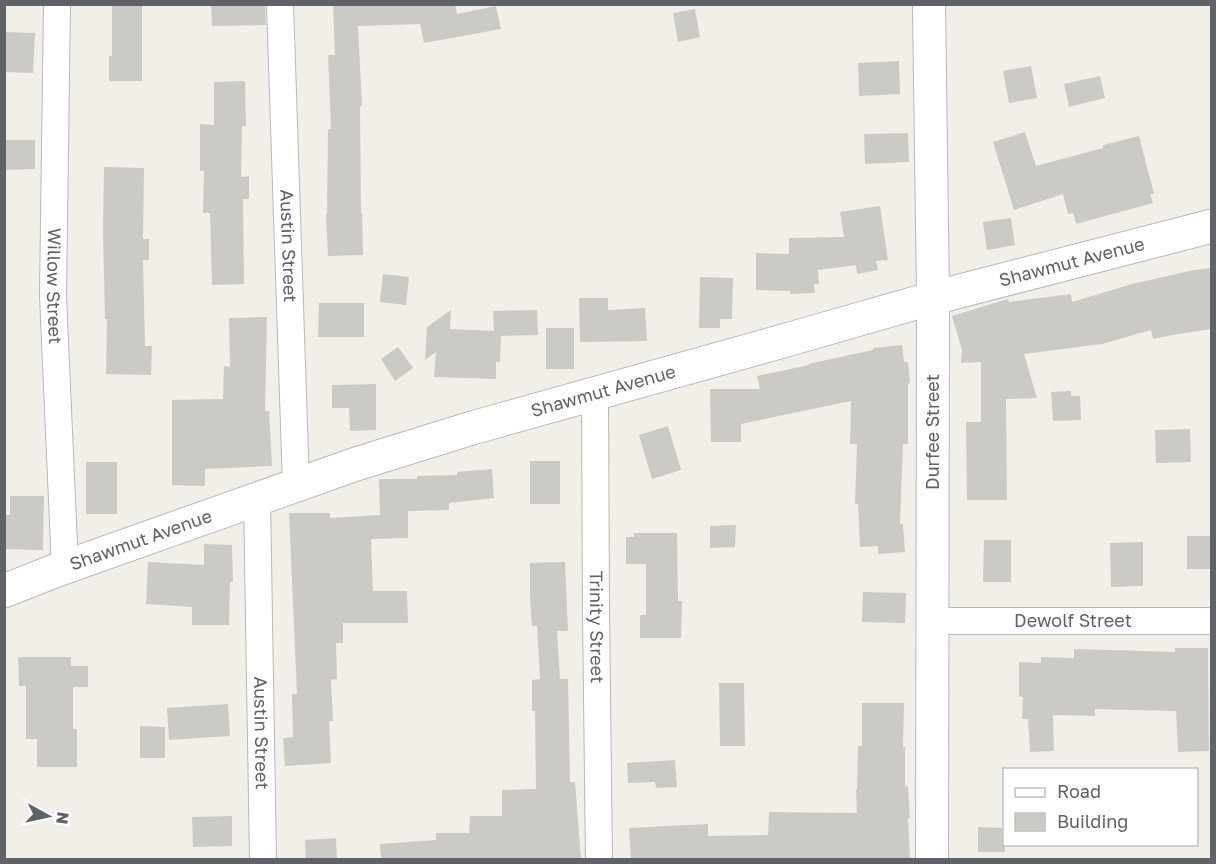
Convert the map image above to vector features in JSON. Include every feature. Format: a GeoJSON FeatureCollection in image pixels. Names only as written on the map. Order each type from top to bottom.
{"type":"FeatureCollection","features":[{"type":"Feature","properties":{"kind":"main road","name":"Shawmut Avenue"},"geometry":{"type":"LineString","coordinates":[[4,591],[356,464],[472,428],[933,298],[1212,226]]}},
{"type":"Feature","properties":{"kind":"street","name":"Willow Street"},"geometry":{"type":"LineString","coordinates":[[57,4],[53,296],[65,568]]}},
{"type":"Feature","properties":{"kind":"street","name":"Austin Street"},"geometry":{"type":"LineString","coordinates":[[280,4],[296,486]]}},
{"type":"Feature","properties":{"kind":"street","name":"Durfee Street"},"geometry":{"type":"LineString","coordinates":[[929,4],[933,298],[932,860]]}},
{"type":"Feature","properties":{"kind":"street","name":"Trinity Street"},"geometry":{"type":"LineString","coordinates":[[595,393],[599,860]]}},
{"type":"Feature","properties":{"kind":"street","name":"Austin Street"},"geometry":{"type":"LineString","coordinates":[[257,500],[263,860]]}},
{"type":"Feature","properties":{"kind":"street","name":"Dewolf Street"},"geometry":{"type":"LineString","coordinates":[[933,621],[1212,621]]}},
{"type":"Feature","properties":{"kind":"building"},"geometry":{"type":"Polygon","coordinates":[[[112,4],[142,4],[142,81],[109,81],[109,56],[112,56],[112,4]]]}},
{"type":"Feature","properties":{"kind":"building"},"geometry":{"type":"Polygon","coordinates":[[[211,4],[265,4],[266,25],[212,26],[211,4]]]}},
{"type":"Feature","properties":{"kind":"building"},"geometry":{"type":"Polygon","coordinates":[[[333,4],[455,4],[457,14],[496,6],[501,29],[424,43],[420,24],[358,26],[362,106],[360,106],[363,255],[328,256],[326,215],[328,129],[331,129],[328,55],[335,55],[333,4]]]}},
{"type":"Feature","properties":{"kind":"building"},"geometry":{"type":"Polygon","coordinates":[[[695,9],[700,37],[678,42],[673,13],[695,9]]]}},
{"type":"Feature","properties":{"kind":"building"},"geometry":{"type":"Polygon","coordinates":[[[4,32],[35,33],[33,73],[4,72],[4,32]]]}},
{"type":"Feature","properties":{"kind":"building"},"geometry":{"type":"Polygon","coordinates":[[[899,61],[900,94],[859,96],[858,63],[899,61]]]}},
{"type":"Feature","properties":{"kind":"building"},"geometry":{"type":"Polygon","coordinates":[[[1031,66],[1037,98],[1009,103],[1003,71],[1031,66]]]}},
{"type":"Feature","properties":{"kind":"building"},"geometry":{"type":"Polygon","coordinates":[[[1100,76],[1105,98],[1069,107],[1064,84],[1100,76]]]}},
{"type":"Feature","properties":{"kind":"building"},"geometry":{"type":"Polygon","coordinates":[[[245,81],[246,126],[242,126],[241,177],[249,176],[249,199],[243,199],[244,284],[212,285],[210,213],[203,213],[204,171],[200,171],[200,124],[214,125],[214,82],[245,81]]]}},
{"type":"Feature","properties":{"kind":"building"},"geometry":{"type":"Polygon","coordinates":[[[1025,132],[1036,166],[1139,136],[1154,194],[1150,194],[1153,203],[1076,224],[1073,213],[1068,214],[1063,194],[1014,210],[993,142],[1025,132]]]}},
{"type":"Feature","properties":{"kind":"building"},"geometry":{"type":"Polygon","coordinates":[[[908,133],[909,162],[865,164],[864,134],[908,133]]]}},
{"type":"Feature","properties":{"kind":"building"},"geometry":{"type":"Polygon","coordinates":[[[4,140],[35,140],[35,169],[4,170],[4,140]]]}},
{"type":"Feature","properties":{"kind":"building"},"geometry":{"type":"Polygon","coordinates":[[[104,167],[144,168],[143,239],[149,239],[149,260],[143,260],[145,346],[152,346],[151,375],[106,374],[104,167]]]}},
{"type":"Feature","properties":{"kind":"building"},"geometry":{"type":"Polygon","coordinates":[[[880,206],[888,260],[876,261],[878,270],[857,274],[856,265],[818,270],[819,284],[814,284],[815,293],[790,294],[790,291],[756,290],[756,253],[789,254],[789,238],[844,237],[840,212],[880,206]]]}},
{"type":"Feature","properties":{"kind":"building"},"geometry":{"type":"Polygon","coordinates":[[[1011,218],[1015,245],[987,250],[983,222],[1011,218]]]}},
{"type":"Feature","properties":{"kind":"building"},"geometry":{"type":"Polygon","coordinates":[[[1212,268],[1212,329],[1153,339],[1151,330],[1102,344],[1024,354],[1037,398],[1006,399],[1007,500],[967,500],[966,422],[981,422],[981,362],[961,363],[962,350],[952,316],[1008,299],[1009,302],[1071,294],[1072,302],[1132,284],[1212,268]]]}},
{"type":"Feature","properties":{"kind":"building"},"geometry":{"type":"Polygon","coordinates":[[[383,274],[409,277],[406,305],[380,302],[383,274]]]}},
{"type":"Feature","properties":{"kind":"building"},"geometry":{"type":"Polygon","coordinates":[[[700,277],[733,278],[732,319],[720,319],[720,328],[699,328],[700,277]]]}},
{"type":"Feature","properties":{"kind":"building"},"geometry":{"type":"Polygon","coordinates":[[[579,298],[608,298],[608,310],[645,308],[647,341],[580,342],[579,298]]]}},
{"type":"Feature","properties":{"kind":"building"},"geometry":{"type":"Polygon","coordinates":[[[319,303],[364,303],[364,337],[318,337],[319,303]]]}},
{"type":"Feature","properties":{"kind":"building"},"geometry":{"type":"Polygon","coordinates":[[[451,310],[450,329],[494,331],[493,311],[537,310],[538,335],[501,336],[500,362],[496,362],[496,379],[434,377],[436,352],[425,360],[427,327],[451,310]]]}},
{"type":"Feature","properties":{"kind":"building"},"geometry":{"type":"Polygon","coordinates":[[[267,317],[265,411],[269,411],[272,466],[205,469],[205,486],[172,485],[172,400],[223,399],[224,366],[230,367],[229,318],[267,317]]]}},
{"type":"Feature","properties":{"kind":"building"},"geometry":{"type":"Polygon","coordinates":[[[546,328],[574,328],[574,369],[546,369],[546,328]]]}},
{"type":"Feature","properties":{"kind":"building"},"geometry":{"type":"Polygon","coordinates":[[[902,345],[904,362],[908,362],[910,383],[908,384],[908,444],[903,444],[900,524],[903,524],[905,552],[878,554],[878,546],[860,547],[858,504],[855,504],[857,444],[850,444],[851,401],[741,424],[741,442],[711,442],[710,389],[760,389],[757,376],[873,350],[873,348],[902,345]]]}},
{"type":"Feature","properties":{"kind":"building"},"geometry":{"type":"Polygon","coordinates":[[[398,347],[413,368],[395,381],[381,359],[398,347]]]}},
{"type":"Feature","properties":{"kind":"building"},"geometry":{"type":"Polygon","coordinates":[[[376,384],[376,430],[350,431],[349,408],[332,408],[332,385],[376,384]]]}},
{"type":"Feature","properties":{"kind":"building"},"geometry":{"type":"Polygon","coordinates":[[[1071,391],[1071,396],[1080,396],[1081,420],[1053,421],[1051,392],[1071,391]]]}},
{"type":"Feature","properties":{"kind":"building"},"geometry":{"type":"Polygon","coordinates":[[[668,426],[681,470],[652,479],[639,435],[668,426]]]}},
{"type":"Feature","properties":{"kind":"building"},"geometry":{"type":"Polygon","coordinates":[[[1190,429],[1191,462],[1156,463],[1155,430],[1190,429]]]}},
{"type":"Feature","properties":{"kind":"building"},"geometry":{"type":"Polygon","coordinates":[[[530,461],[560,461],[560,504],[530,504],[530,461]]]}},
{"type":"Feature","properties":{"kind":"building"},"geometry":{"type":"Polygon","coordinates":[[[86,462],[117,462],[117,514],[86,514],[86,462]]]}},
{"type":"Feature","properties":{"kind":"building"},"geometry":{"type":"Polygon","coordinates":[[[492,469],[494,498],[449,503],[449,510],[408,511],[408,538],[371,539],[373,591],[407,591],[408,623],[343,623],[343,643],[336,643],[337,679],[331,680],[333,721],[329,721],[331,763],[285,766],[283,738],[293,737],[292,694],[297,694],[289,513],[330,513],[330,518],[380,515],[379,479],[417,479],[417,476],[457,475],[457,472],[492,469]]]}},
{"type":"Feature","properties":{"kind":"building"},"geometry":{"type":"Polygon","coordinates":[[[10,496],[44,496],[43,550],[4,549],[4,515],[10,515],[10,496]]]}},
{"type":"Feature","properties":{"kind":"building"},"geometry":{"type":"Polygon","coordinates":[[[736,525],[735,547],[710,548],[710,526],[736,525]]]}},
{"type":"Feature","properties":{"kind":"building"},"geometry":{"type":"Polygon","coordinates":[[[634,533],[677,533],[678,601],[682,601],[681,638],[640,638],[640,615],[646,615],[646,564],[626,564],[626,537],[634,537],[634,533]]]}},
{"type":"Feature","properties":{"kind":"building"},"geometry":{"type":"Polygon","coordinates":[[[1187,536],[1212,536],[1212,569],[1187,569],[1187,536]]]}},
{"type":"Feature","properties":{"kind":"building"},"geometry":{"type":"Polygon","coordinates":[[[984,540],[1011,540],[1011,582],[983,582],[984,540]]]}},
{"type":"Feature","properties":{"kind":"building"},"geometry":{"type":"Polygon","coordinates":[[[1143,542],[1143,586],[1111,587],[1110,543],[1143,542]]]}},
{"type":"Feature","properties":{"kind":"building"},"geometry":{"type":"Polygon","coordinates":[[[204,544],[232,545],[233,582],[230,582],[229,625],[192,625],[192,607],[146,604],[148,562],[204,565],[204,544]]]}},
{"type":"Feature","properties":{"kind":"building"},"geometry":{"type":"Polygon","coordinates":[[[565,562],[568,631],[557,631],[560,679],[568,679],[570,782],[575,782],[581,860],[381,860],[380,844],[436,840],[436,833],[469,833],[470,816],[502,816],[502,790],[536,789],[535,711],[532,711],[532,680],[540,679],[537,626],[532,626],[530,563],[565,562]]]}},
{"type":"Feature","properties":{"kind":"building"},"geometry":{"type":"Polygon","coordinates":[[[863,592],[906,593],[905,623],[862,622],[863,592]]]}},
{"type":"Feature","properties":{"kind":"building"},"geometry":{"type":"Polygon","coordinates":[[[1175,648],[1208,648],[1209,751],[1178,752],[1176,711],[1095,709],[1095,716],[1053,715],[1054,751],[1030,752],[1028,719],[1022,719],[1023,697],[1019,696],[1019,662],[1041,663],[1041,657],[1074,658],[1074,649],[1175,652],[1175,648]]]}},
{"type":"Feature","properties":{"kind":"building"},"geometry":{"type":"Polygon","coordinates":[[[18,657],[71,657],[71,666],[88,666],[88,687],[73,687],[73,729],[77,729],[77,767],[37,767],[37,739],[26,739],[26,686],[19,686],[18,657]]]}},
{"type":"Feature","properties":{"kind":"building"},"geometry":{"type":"Polygon","coordinates":[[[719,683],[744,683],[745,746],[720,746],[719,683]]]}},
{"type":"Feature","properties":{"kind":"building"},"geometry":{"type":"Polygon","coordinates":[[[862,703],[904,703],[903,747],[905,747],[905,787],[908,786],[910,818],[908,819],[910,860],[631,860],[629,828],[708,824],[708,836],[768,835],[769,812],[857,813],[858,746],[862,746],[862,703]]]}},
{"type":"Feature","properties":{"kind":"building"},"geometry":{"type":"Polygon","coordinates":[[[228,704],[230,736],[169,740],[167,708],[228,704]]]}},
{"type":"Feature","properties":{"kind":"building"},"geometry":{"type":"Polygon","coordinates":[[[140,726],[165,727],[165,758],[140,758],[140,726]]]}},
{"type":"Feature","properties":{"kind":"building"},"geometry":{"type":"Polygon","coordinates":[[[675,760],[677,787],[656,788],[655,782],[628,783],[627,763],[675,760]]]}},
{"type":"Feature","properties":{"kind":"building"},"geometry":{"type":"Polygon","coordinates":[[[232,816],[232,846],[193,847],[192,817],[232,816]]]}},
{"type":"Feature","properties":{"kind":"building"},"geometry":{"type":"Polygon","coordinates":[[[978,827],[1003,828],[1005,852],[978,852],[978,827]]]}},
{"type":"Feature","properties":{"kind":"building"},"geometry":{"type":"Polygon","coordinates":[[[336,838],[337,860],[306,860],[305,840],[336,838]]]}}]}
